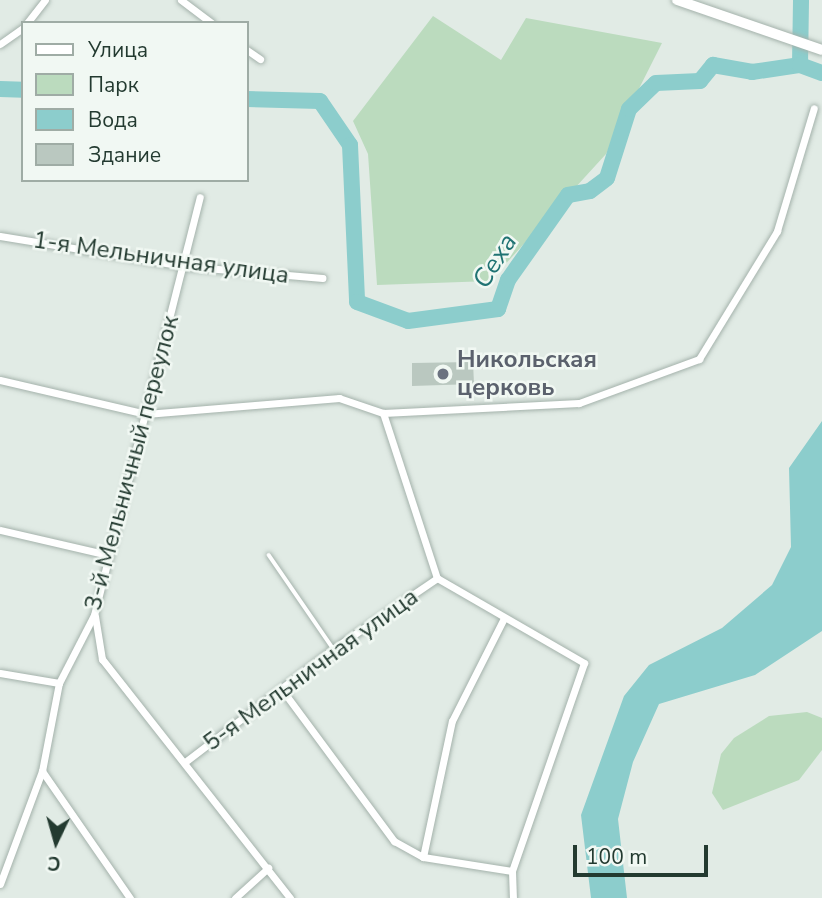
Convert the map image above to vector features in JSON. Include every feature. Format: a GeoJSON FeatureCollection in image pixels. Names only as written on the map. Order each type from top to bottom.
{"type":"FeatureCollection","features":[{"type":"Feature","properties":{"kind":"street"},"geometry":{"type":"LineString","coordinates":[[29,21],[45,0]]}},
{"type":"Feature","properties":{"kind":"street"},"geometry":{"type":"LineString","coordinates":[[181,0],[208,21]]}},
{"type":"Feature","properties":{"kind":"street"},"geometry":{"type":"LineString","coordinates":[[677,0],[821,50]]}},
{"type":"Feature","properties":{"kind":"street"},"geometry":{"type":"LineString","coordinates":[[0,44],[21,29]]}},
{"type":"Feature","properties":{"kind":"street"},"geometry":{"type":"LineString","coordinates":[[248,51],[260,59]]}},
{"type":"Feature","properties":{"kind":"street"},"geometry":{"type":"LineString","coordinates":[[0,380],[146,414],[339,398],[383,413],[579,403],[698,359],[777,231],[814,108]]}},
{"type":"Feature","properties":{"kind":"street","name":"3-й Мельничный переулок"},"geometry":{"type":"LineString","coordinates":[[0,884],[42,771],[59,684],[94,615],[200,197]]}},
{"type":"Feature","properties":{"kind":"street","name":"1-я Мельничная улица"},"geometry":{"type":"LineString","coordinates":[[0,236],[183,266],[322,278]]}},
{"type":"Feature","properties":{"kind":"street"},"geometry":{"type":"LineString","coordinates":[[383,413],[437,578],[584,663],[512,871],[513,898]]}},
{"type":"Feature","properties":{"kind":"street"},"geometry":{"type":"LineString","coordinates":[[0,530],[108,555]]}},
{"type":"Feature","properties":{"kind":"street","name":"5-я Мельничная улица"},"geometry":{"type":"LineString","coordinates":[[186,762],[283,691],[333,649],[437,578]]}},
{"type":"Feature","properties":{"kind":"street"},"geometry":{"type":"LineString","coordinates":[[94,615],[102,659],[186,762],[290,898]]}},
{"type":"Feature","properties":{"kind":"street"},"geometry":{"type":"LineString","coordinates":[[423,858],[452,721],[504,618]]}},
{"type":"Feature","properties":{"kind":"street"},"geometry":{"type":"LineString","coordinates":[[0,673],[59,684]]}},
{"type":"Feature","properties":{"kind":"street"},"geometry":{"type":"LineString","coordinates":[[283,691],[394,841],[423,858],[512,871]]}},
{"type":"Feature","properties":{"kind":"street"},"geometry":{"type":"LineString","coordinates":[[42,771],[130,898]]}},
{"type":"Feature","properties":{"kind":"street"},"geometry":{"type":"LineString","coordinates":[[235,898],[268,868]]}},
{"type":"Feature","properties":{"kind":"lane"},"geometry":{"type":"LineString","coordinates":[[269,555],[333,649]]}},
{"type":"Feature","properties":{"kind":"green space"},"geometry":{"type":"Polygon","coordinates":[[[433,16],[501,60],[526,18],[662,43],[606,154],[490,281],[377,285],[368,154],[353,121],[433,16]]]}},
{"type":"Feature","properties":{"kind":"green space"},"geometry":{"type":"Polygon","coordinates":[[[807,712],[822,718],[822,750],[799,780],[723,810],[712,793],[721,754],[734,738],[769,716],[807,712]]]}},
{"type":"Feature","properties":{"kind":"water"},"geometry":{"type":"Polygon","coordinates":[[[822,421],[822,631],[755,675],[659,704],[633,762],[618,819],[627,898],[591,898],[581,815],[624,696],[649,665],[722,628],[772,585],[791,547],[789,468],[822,421]]]}},
{"type":"Feature","properties":{"kind":"building","name":"Никольская церковь"},"geometry":{"type":"Polygon","coordinates":[[[473,362],[474,384],[412,386],[412,363],[473,362]]]}},
{"type":"Feature","properties":{"kind":"waterway","name":"Сеха"},"geometry":{"type":"LineString","coordinates":[[800,65],[801,0]]}},
{"type":"Feature","properties":{"kind":"waterway","name":"Сеха"},"geometry":{"type":"LineString","coordinates":[[248,99],[320,101],[350,145],[357,302],[408,321],[498,309],[508,280],[568,195],[590,191],[607,178],[629,109],[656,83],[700,81],[713,65],[752,72],[800,65],[822,73]]}},
{"type":"Feature","properties":{"kind":"waterway","name":"Сеха"},"geometry":{"type":"LineString","coordinates":[[0,89],[21,90]]}},
{"type":"Feature","properties":{"kind":"place","name":"Никольская церковь"},"geometry":{"type":"Point","coordinates":[443,374]}}]}
